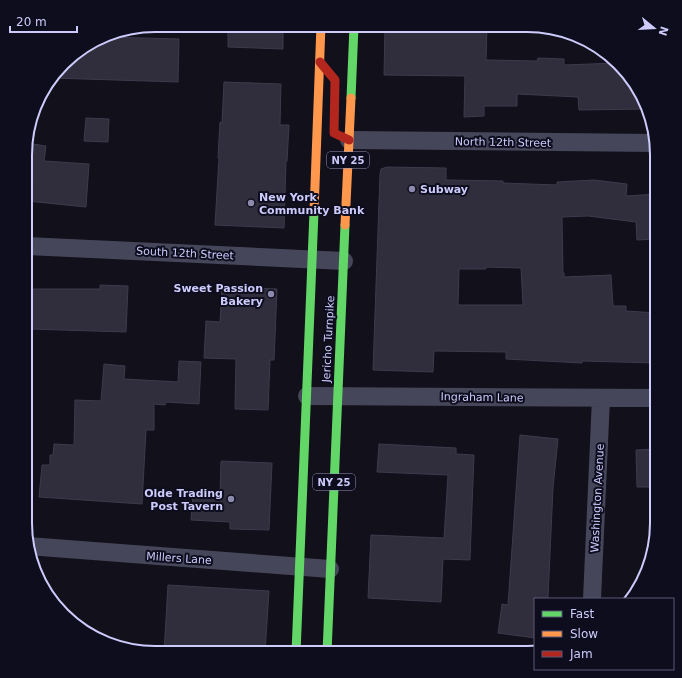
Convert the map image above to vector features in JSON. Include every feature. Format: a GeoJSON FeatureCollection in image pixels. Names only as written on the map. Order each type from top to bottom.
{"type":"FeatureCollection","features":[{"type":"Feature","properties":{"kind":"main road","name":"Jericho Turnpike"},"geometry":{"type":"LineString","coordinates":[[296,646],[321,32]]}},
{"type":"Feature","properties":{"kind":"main road","name":"Jericho Turnpike"},"geometry":{"type":"LineString","coordinates":[[327,646],[354,32]]}},
{"type":"Feature","properties":{"kind":"main road"},"geometry":{"type":"LineString","coordinates":[[320,62],[335,80],[334,133],[349,140]]}},
{"type":"Feature","properties":{"kind":"street","name":"North 12th Street"},"geometry":{"type":"LineString","coordinates":[[349,140],[649,143]]}},
{"type":"Feature","properties":{"kind":"street","name":"South 12th Street"},"geometry":{"type":"LineString","coordinates":[[32,246],[344,261]]}},
{"type":"Feature","properties":{"kind":"street","name":"Ingraham Lane"},"geometry":{"type":"LineString","coordinates":[[307,396],[650,398]]}},
{"type":"Feature","properties":{"kind":"street","name":"Washington Avenue"},"geometry":{"type":"LineString","coordinates":[[592,598],[602,398]]}},
{"type":"Feature","properties":{"kind":"street","name":"Millers Lane"},"geometry":{"type":"LineString","coordinates":[[34,546],[330,569]]}},
{"type":"Feature","properties":{"kind":"building"},"geometry":{"type":"Polygon","coordinates":[[[228,32],[283,32],[283,49],[228,47],[228,32]]]}},
{"type":"Feature","properties":{"kind":"building"},"geometry":{"type":"Polygon","coordinates":[[[385,32],[487,32],[486,60],[537,61],[538,58],[564,59],[564,65],[609,63],[625,80],[634,93],[641,109],[579,110],[578,97],[517,94],[517,106],[484,106],[484,116],[464,117],[465,76],[384,75],[385,32]]]}},
{"type":"Feature","properties":{"kind":"building"},"geometry":{"type":"Polygon","coordinates":[[[119,37],[179,39],[178,82],[58,78],[74,62],[93,48],[119,37]]]}},
{"type":"Feature","properties":{"kind":"building"},"geometry":{"type":"Polygon","coordinates":[[[224,82],[281,84],[280,125],[289,125],[286,161],[284,228],[215,225],[220,122],[222,123],[224,82]]]}},
{"type":"Feature","properties":{"kind":"building"},"geometry":{"type":"Polygon","coordinates":[[[86,118],[109,119],[108,142],[84,141],[86,118]]]}},
{"type":"Feature","properties":{"kind":"building"},"geometry":{"type":"Polygon","coordinates":[[[33,144],[46,146],[44,161],[89,164],[86,207],[32,202],[33,144]]]}},
{"type":"Feature","properties":{"kind":"building"},"geometry":{"type":"Polygon","coordinates":[[[387,167],[446,168],[446,180],[503,181],[503,183],[557,185],[557,182],[594,180],[627,184],[626,196],[650,194],[650,239],[637,240],[636,222],[588,216],[562,217],[564,277],[611,275],[613,306],[626,306],[626,311],[650,313],[650,363],[582,361],[582,363],[506,359],[506,352],[434,351],[433,372],[373,370],[381,169],[387,167]],[[486,267],[486,269],[459,269],[458,305],[523,305],[521,268],[486,267]]]}},
{"type":"Feature","properties":{"kind":"building"},"geometry":{"type":"Polygon","coordinates":[[[100,285],[128,286],[126,332],[32,329],[32,289],[100,289],[100,285]]]}},
{"type":"Feature","properties":{"kind":"building"},"geometry":{"type":"Polygon","coordinates":[[[222,287],[277,289],[274,360],[270,360],[268,410],[235,409],[236,359],[204,358],[206,321],[220,322],[222,287]]]}},
{"type":"Feature","properties":{"kind":"building"},"geometry":{"type":"Polygon","coordinates":[[[179,361],[201,362],[199,404],[166,402],[165,405],[154,404],[154,430],[146,430],[142,504],[39,497],[42,465],[50,465],[50,455],[53,455],[54,444],[74,445],[75,400],[101,401],[104,364],[125,366],[124,379],[178,382],[179,361]]]}},
{"type":"Feature","properties":{"kind":"building"},"geometry":{"type":"Polygon","coordinates":[[[520,435],[558,439],[553,488],[548,598],[534,598],[534,638],[498,633],[502,604],[508,605],[520,435]]]}},
{"type":"Feature","properties":{"kind":"building"},"geometry":{"type":"Polygon","coordinates":[[[379,444],[456,448],[456,454],[474,455],[470,560],[443,559],[441,602],[368,598],[371,535],[444,538],[448,475],[377,472],[379,444]]]}},
{"type":"Feature","properties":{"kind":"building"},"geometry":{"type":"Polygon","coordinates":[[[650,449],[650,487],[637,487],[636,450],[650,449]]]}},
{"type":"Feature","properties":{"kind":"building","name":"Olde Trading Post Tavern"},"geometry":{"type":"Polygon","coordinates":[[[221,461],[272,463],[269,530],[230,529],[230,522],[191,520],[193,494],[220,495],[221,461]]]}},
{"type":"Feature","properties":{"kind":"building"},"geometry":{"type":"Polygon","coordinates":[[[168,585],[269,591],[265,646],[164,646],[168,585]]]}},
{"type":"Feature","properties":{"kind":"traffic: fast"},"geometry":{"type":"LineString","coordinates":[[351,98],[354,32]]}},
{"type":"Feature","properties":{"kind":"traffic: fast"},"geometry":{"type":"LineString","coordinates":[[296,646],[314,212]]}},
{"type":"Feature","properties":{"kind":"traffic: fast"},"geometry":{"type":"LineString","coordinates":[[327,646],[345,225]]}},
{"type":"Feature","properties":{"kind":"traffic: slow"},"geometry":{"type":"LineString","coordinates":[[314,212],[321,32]]}},
{"type":"Feature","properties":{"kind":"traffic: slow"},"geometry":{"type":"LineString","coordinates":[[345,225],[351,98]]}},
{"type":"Feature","properties":{"kind":"traffic: jam"},"geometry":{"type":"LineString","coordinates":[[320,62],[335,80],[334,133],[349,140]]}},
{"type":"Feature","properties":{"kind":"place","name":"Subway"},"geometry":{"type":"Point","coordinates":[412,189]}},
{"type":"Feature","properties":{"kind":"place","name":"New York Community Bank"},"geometry":{"type":"Point","coordinates":[251,203]}},
{"type":"Feature","properties":{"kind":"place","name":"Sweet Passion Bakery"},"geometry":{"type":"Point","coordinates":[271,294]}},
{"type":"Feature","properties":{"kind":"place","name":"Olde Trading Post Tavern"},"geometry":{"type":"Point","coordinates":[231,499]}}]}
